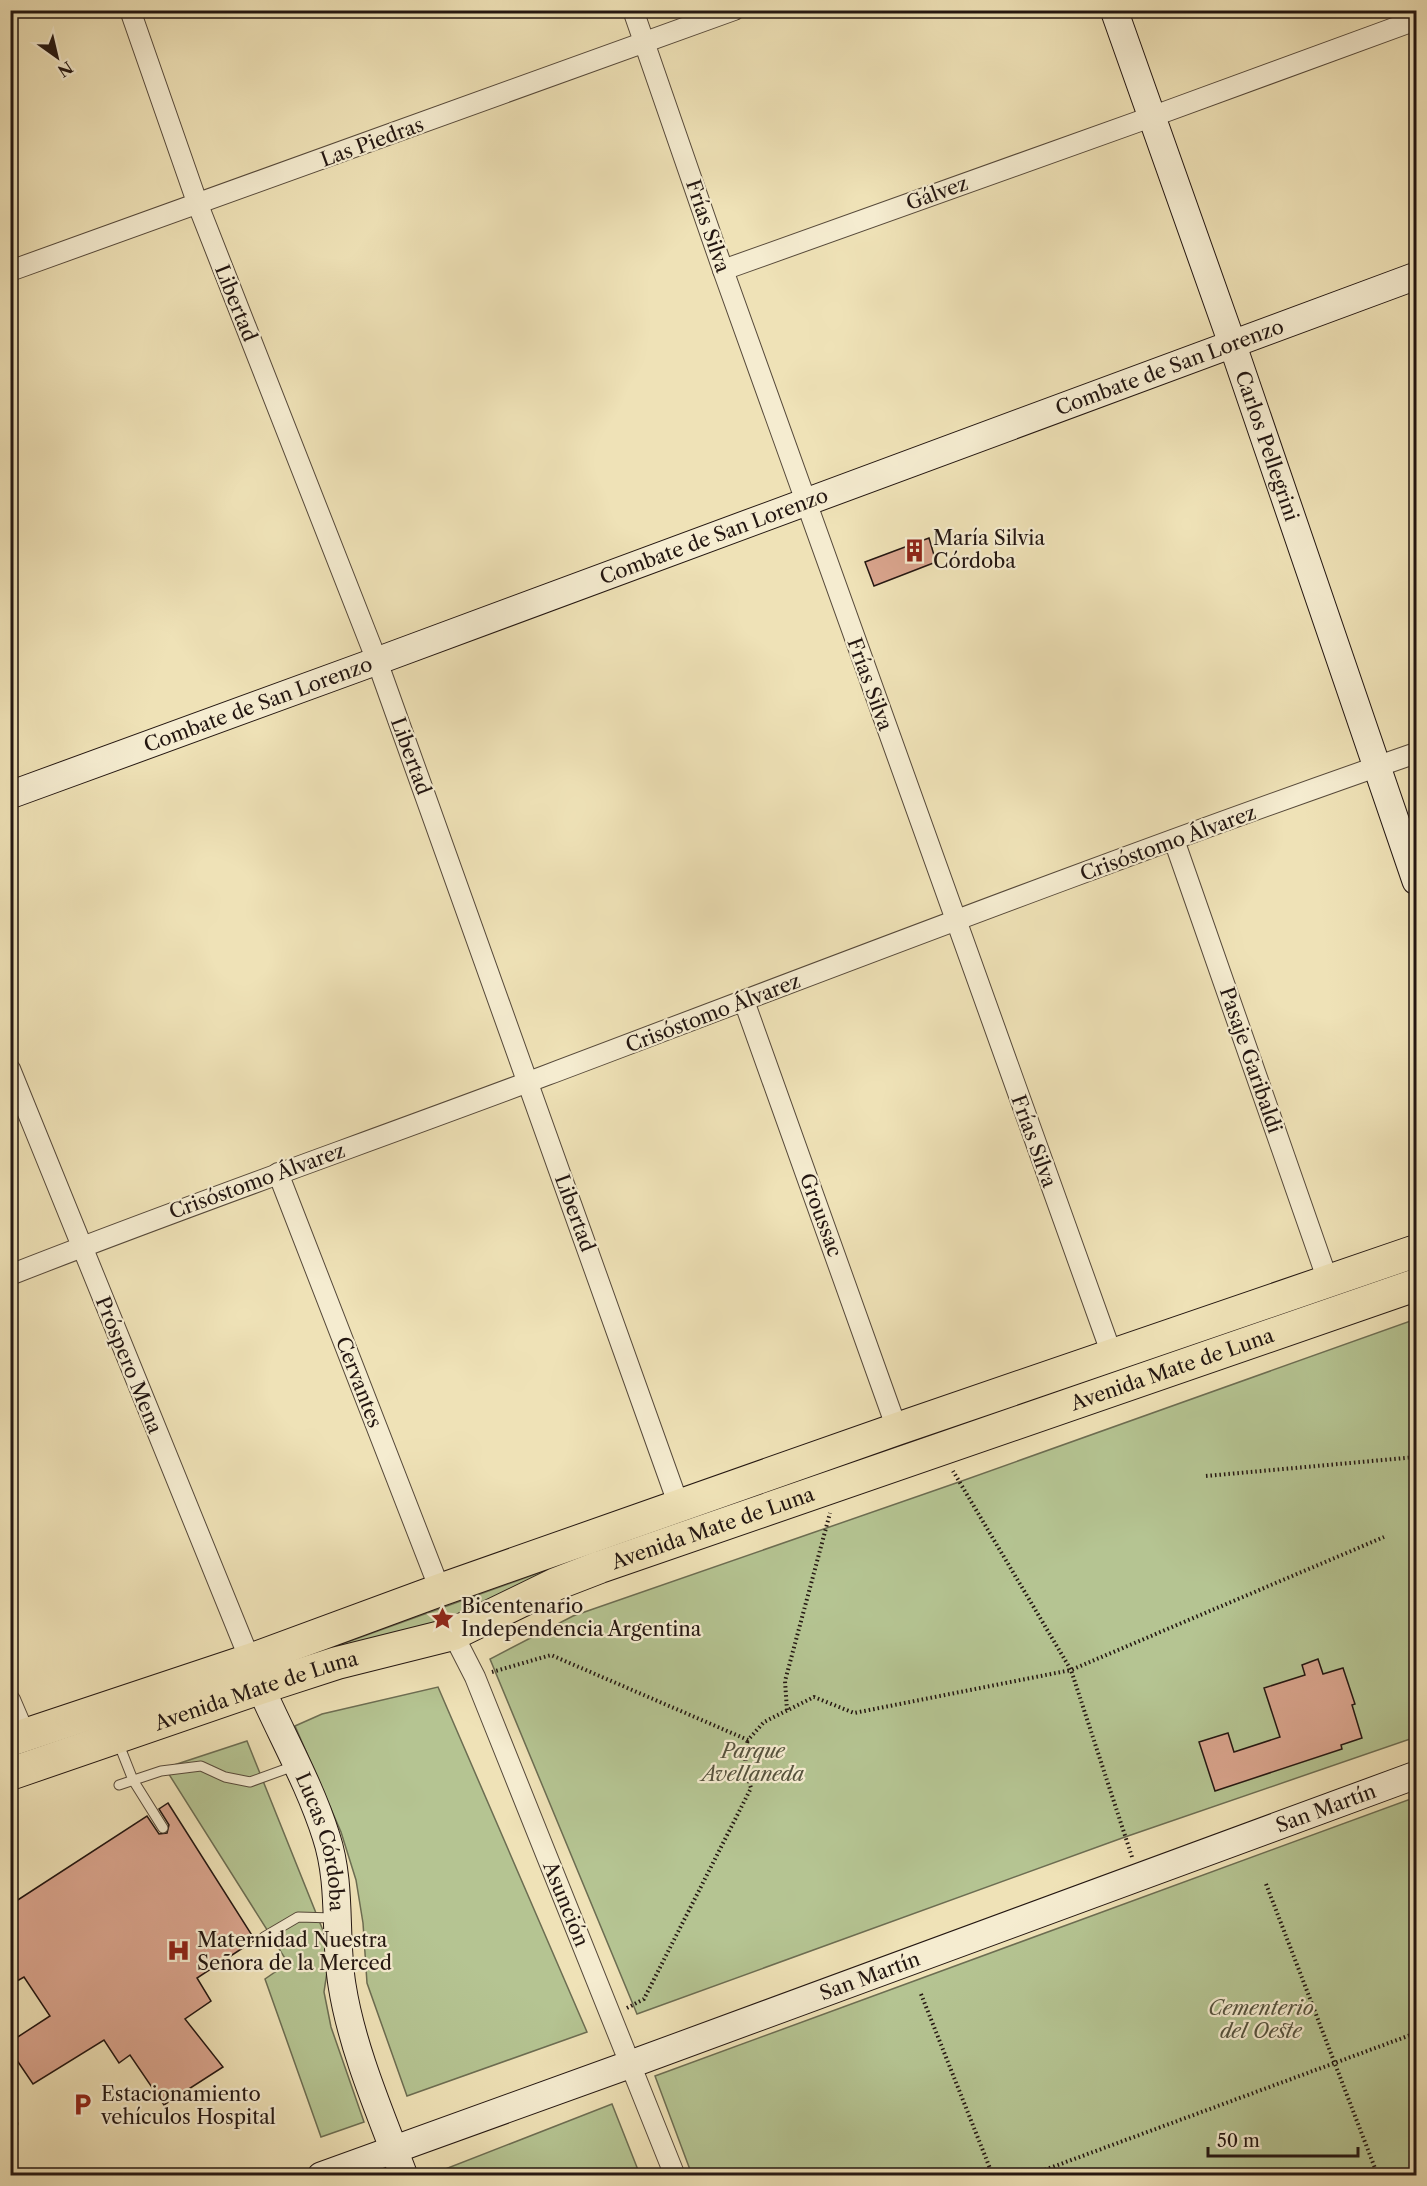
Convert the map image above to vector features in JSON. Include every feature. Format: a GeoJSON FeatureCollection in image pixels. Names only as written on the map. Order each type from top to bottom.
{"type":"FeatureCollection","features":[{"type":"Feature","properties":{"kind":"main road","name":"Avenida Mate de Luna"},"geometry":{"type":"LineString","coordinates":[[10,1774],[116,1737],[440,1590],[897,1429],[1416,1251]]}},
{"type":"Feature","properties":{"kind":"main road","name":"Avenida Mate de Luna"},"geometry":{"type":"LineString","coordinates":[[18,1738],[255,1674],[337,1663],[453,1634],[556,1584],[600,1567],[1416,1285]]}},
{"type":"Feature","properties":{"kind":"street","name":"Libertad"},"geometry":{"type":"LineString","coordinates":[[130,10],[198,205],[377,661],[679,1506]]}},
{"type":"Feature","properties":{"kind":"street","name":"Frías Silva"},"geometry":{"type":"LineString","coordinates":[[633,10],[955,922],[1112,1355]]}},
{"type":"Feature","properties":{"kind":"street","name":"Las Piedras"},"geometry":{"type":"LineString","coordinates":[[10,271],[734,10]]}},
{"type":"Feature","properties":{"kind":"street","name":"Carlos Pellegrini"},"geometry":{"type":"LineString","coordinates":[[1114,10],[1150,117],[1232,343],[1416,881]]}},
{"type":"Feature","properties":{"kind":"street","name":"Gálvez"},"geometry":{"type":"LineString","coordinates":[[723,270],[1416,20]]}},
{"type":"Feature","properties":{"kind":"street","name":"Combate de San Lorenzo"},"geometry":{"type":"LineString","coordinates":[[10,795],[1416,276]]}},
{"type":"Feature","properties":{"kind":"street","name":"Crisóstomo Álvarez"},"geometry":{"type":"LineString","coordinates":[[10,1275],[1174,840],[1416,753]]}},
{"type":"Feature","properties":{"kind":"street","name":"Pasaje Garibaldi"},"geometry":{"type":"LineString","coordinates":[[1174,840],[1328,1281]]}},
{"type":"Feature","properties":{"kind":"street","name":"Groussac"},"geometry":{"type":"LineString","coordinates":[[744,1001],[897,1429]]}},
{"type":"Feature","properties":{"kind":"street","name":"Próspero Mena"},"geometry":{"type":"LineString","coordinates":[[10,1069],[255,1674]]}},
{"type":"Feature","properties":{"kind":"street","name":"Cervantes"},"geometry":{"type":"LineString","coordinates":[[278,1173],[440,1590]]}},
{"type":"Feature","properties":{"kind":"street","name":"Asunción"},"geometry":{"type":"LineString","coordinates":[[453,1634],[475,1677],[675,2175]]}},
{"type":"Feature","properties":{"kind":"street","name":"Lucas Córdoba"},"geometry":{"type":"LineString","coordinates":[[255,1674],[297,1765],[326,1836],[335,1869],[341,1983],[346,2007],[358,2048],[404,2175]]}},
{"type":"Feature","properties":{"kind":"street"},"geometry":{"type":"LineString","coordinates":[[10,1700],[18,1738]]}},
{"type":"Feature","properties":{"kind":"street","name":"San Martín"},"geometry":{"type":"LineString","coordinates":[[321,2175],[631,2064],[1416,1775]]}},
{"type":"Feature","properties":{"kind":"lane"},"geometry":{"type":"LineString","coordinates":[[116,1737],[133,1780],[164,1828]]}},
{"type":"Feature","properties":{"kind":"lane"},"geometry":{"type":"LineString","coordinates":[[119,1785],[161,1771],[201,1766],[225,1778],[250,1782],[297,1765]]}},
{"type":"Feature","properties":{"kind":"lane"},"geometry":{"type":"LineString","coordinates":[[264,1937],[298,1917],[336,1918]]}},
{"type":"Feature","properties":{"kind":"path"},"geometry":{"type":"LineString","coordinates":[[941,1449],[1071,1670],[1139,1877]]}},
{"type":"Feature","properties":{"kind":"path"},"geometry":{"type":"LineString","coordinates":[[1206,1476],[1416,1456]]}},
{"type":"Feature","properties":{"kind":"path"},"geometry":{"type":"LineString","coordinates":[[787,1710],[785,1681],[837,1485]]}},
{"type":"Feature","properties":{"kind":"path"},"geometry":{"type":"LineString","coordinates":[[612,2016],[644,1999],[751,1788],[745,1752],[748,1740],[764,1722],[814,1697],[854,1713],[1071,1670],[1384,1537]]}},
{"type":"Feature","properties":{"kind":"path"},"geometry":{"type":"LineString","coordinates":[[475,1677],[550,1654],[748,1740]]}},
{"type":"Feature","properties":{"kind":"path"},"geometry":{"type":"LineString","coordinates":[[1266,1884],[1377,2175]]}},
{"type":"Feature","properties":{"kind":"path"},"geometry":{"type":"LineString","coordinates":[[921,1994],[993,2175]]}},
{"type":"Feature","properties":{"kind":"path"},"geometry":{"type":"LineString","coordinates":[[1028,2175],[1416,2032]]}},
{"type":"Feature","properties":{"kind":"green space","name":"Parque Avellaneda"},"geometry":{"type":"Polygon","coordinates":[[[1416,1319],[1416,1737],[1125,1837],[637,2014],[490,1659],[573,1616],[959,1482],[1416,1319]]]}},
{"type":"Feature","properties":{"kind":"green space"},"geometry":{"type":"Polygon","coordinates":[[[594,1553],[442,1624],[278,1667],[594,1553]]]}},
{"type":"Feature","properties":{"kind":"green space"},"geometry":{"type":"Polygon","coordinates":[[[438,1687],[587,2032],[407,2096],[367,1983],[363,1923],[356,1880],[341,1832],[295,1726],[322,1714],[438,1687]]]}},
{"type":"Feature","properties":{"kind":"green space"},"geometry":{"type":"Polygon","coordinates":[[[247,1741],[324,1933],[328,1965],[324,1992],[331,2027],[364,2122],[321,2137],[265,1979],[288,1963],[165,1768],[247,1741]]]}},
{"type":"Feature","properties":{"kind":"green space","name":"Cementerio del Oeste"},"geometry":{"type":"Polygon","coordinates":[[[1416,1797],[1416,2175],[692,2175],[655,2076],[1416,1797]]]}},
{"type":"Feature","properties":{"kind":"green space"},"geometry":{"type":"Polygon","coordinates":[[[612,2104],[640,2175],[430,2175],[612,2104]]]}},
{"type":"Feature","properties":{"kind":"building","name":"María Silvia Córdoba"},"geometry":{"type":"Polygon","coordinates":[[[929,538],[936,562],[874,586],[865,562],[929,538]]]}},
{"type":"Feature","properties":{"kind":"building"},"geometry":{"type":"Polygon","coordinates":[[[1318,1659],[1323,1674],[1343,1668],[1355,1704],[1352,1705],[1362,1738],[1341,1745],[1342,1749],[1215,1791],[1199,1742],[1228,1733],[1234,1752],[1280,1737],[1264,1688],[1305,1675],[1302,1665],[1318,1659]]]}},
{"type":"Feature","properties":{"kind":"building","name":"Maternidad Nuestra Señora de la Merced"},"geometry":{"type":"Polygon","coordinates":[[[168,1803],[255,1940],[197,1978],[211,2001],[185,2019],[223,2067],[164,2105],[130,2055],[119,2063],[104,2040],[33,2084],[10,2050],[10,2042],[50,2016],[24,1977],[10,1985],[10,1905],[147,1816],[159,1834],[167,1833],[169,1825],[159,1809],[168,1803]]]}},
{"type":"Feature","properties":{"kind":"place","name":"María Silvia Córdoba"},"geometry":{"type":"Point","coordinates":[915,550]}},
{"type":"Feature","properties":{"kind":"place","name":"Bicentenario Independencia Argentina"},"geometry":{"type":"Point","coordinates":[443,1618]}},
{"type":"Feature","properties":{"kind":"place","name":"Maternidad Nuestra Señora de la Merced"},"geometry":{"type":"Point","coordinates":[179,1951]}},
{"type":"Feature","properties":{"kind":"place","name":"Estacionamiento vehículos Hospital"},"geometry":{"type":"Point","coordinates":[83,2105]}}]}
